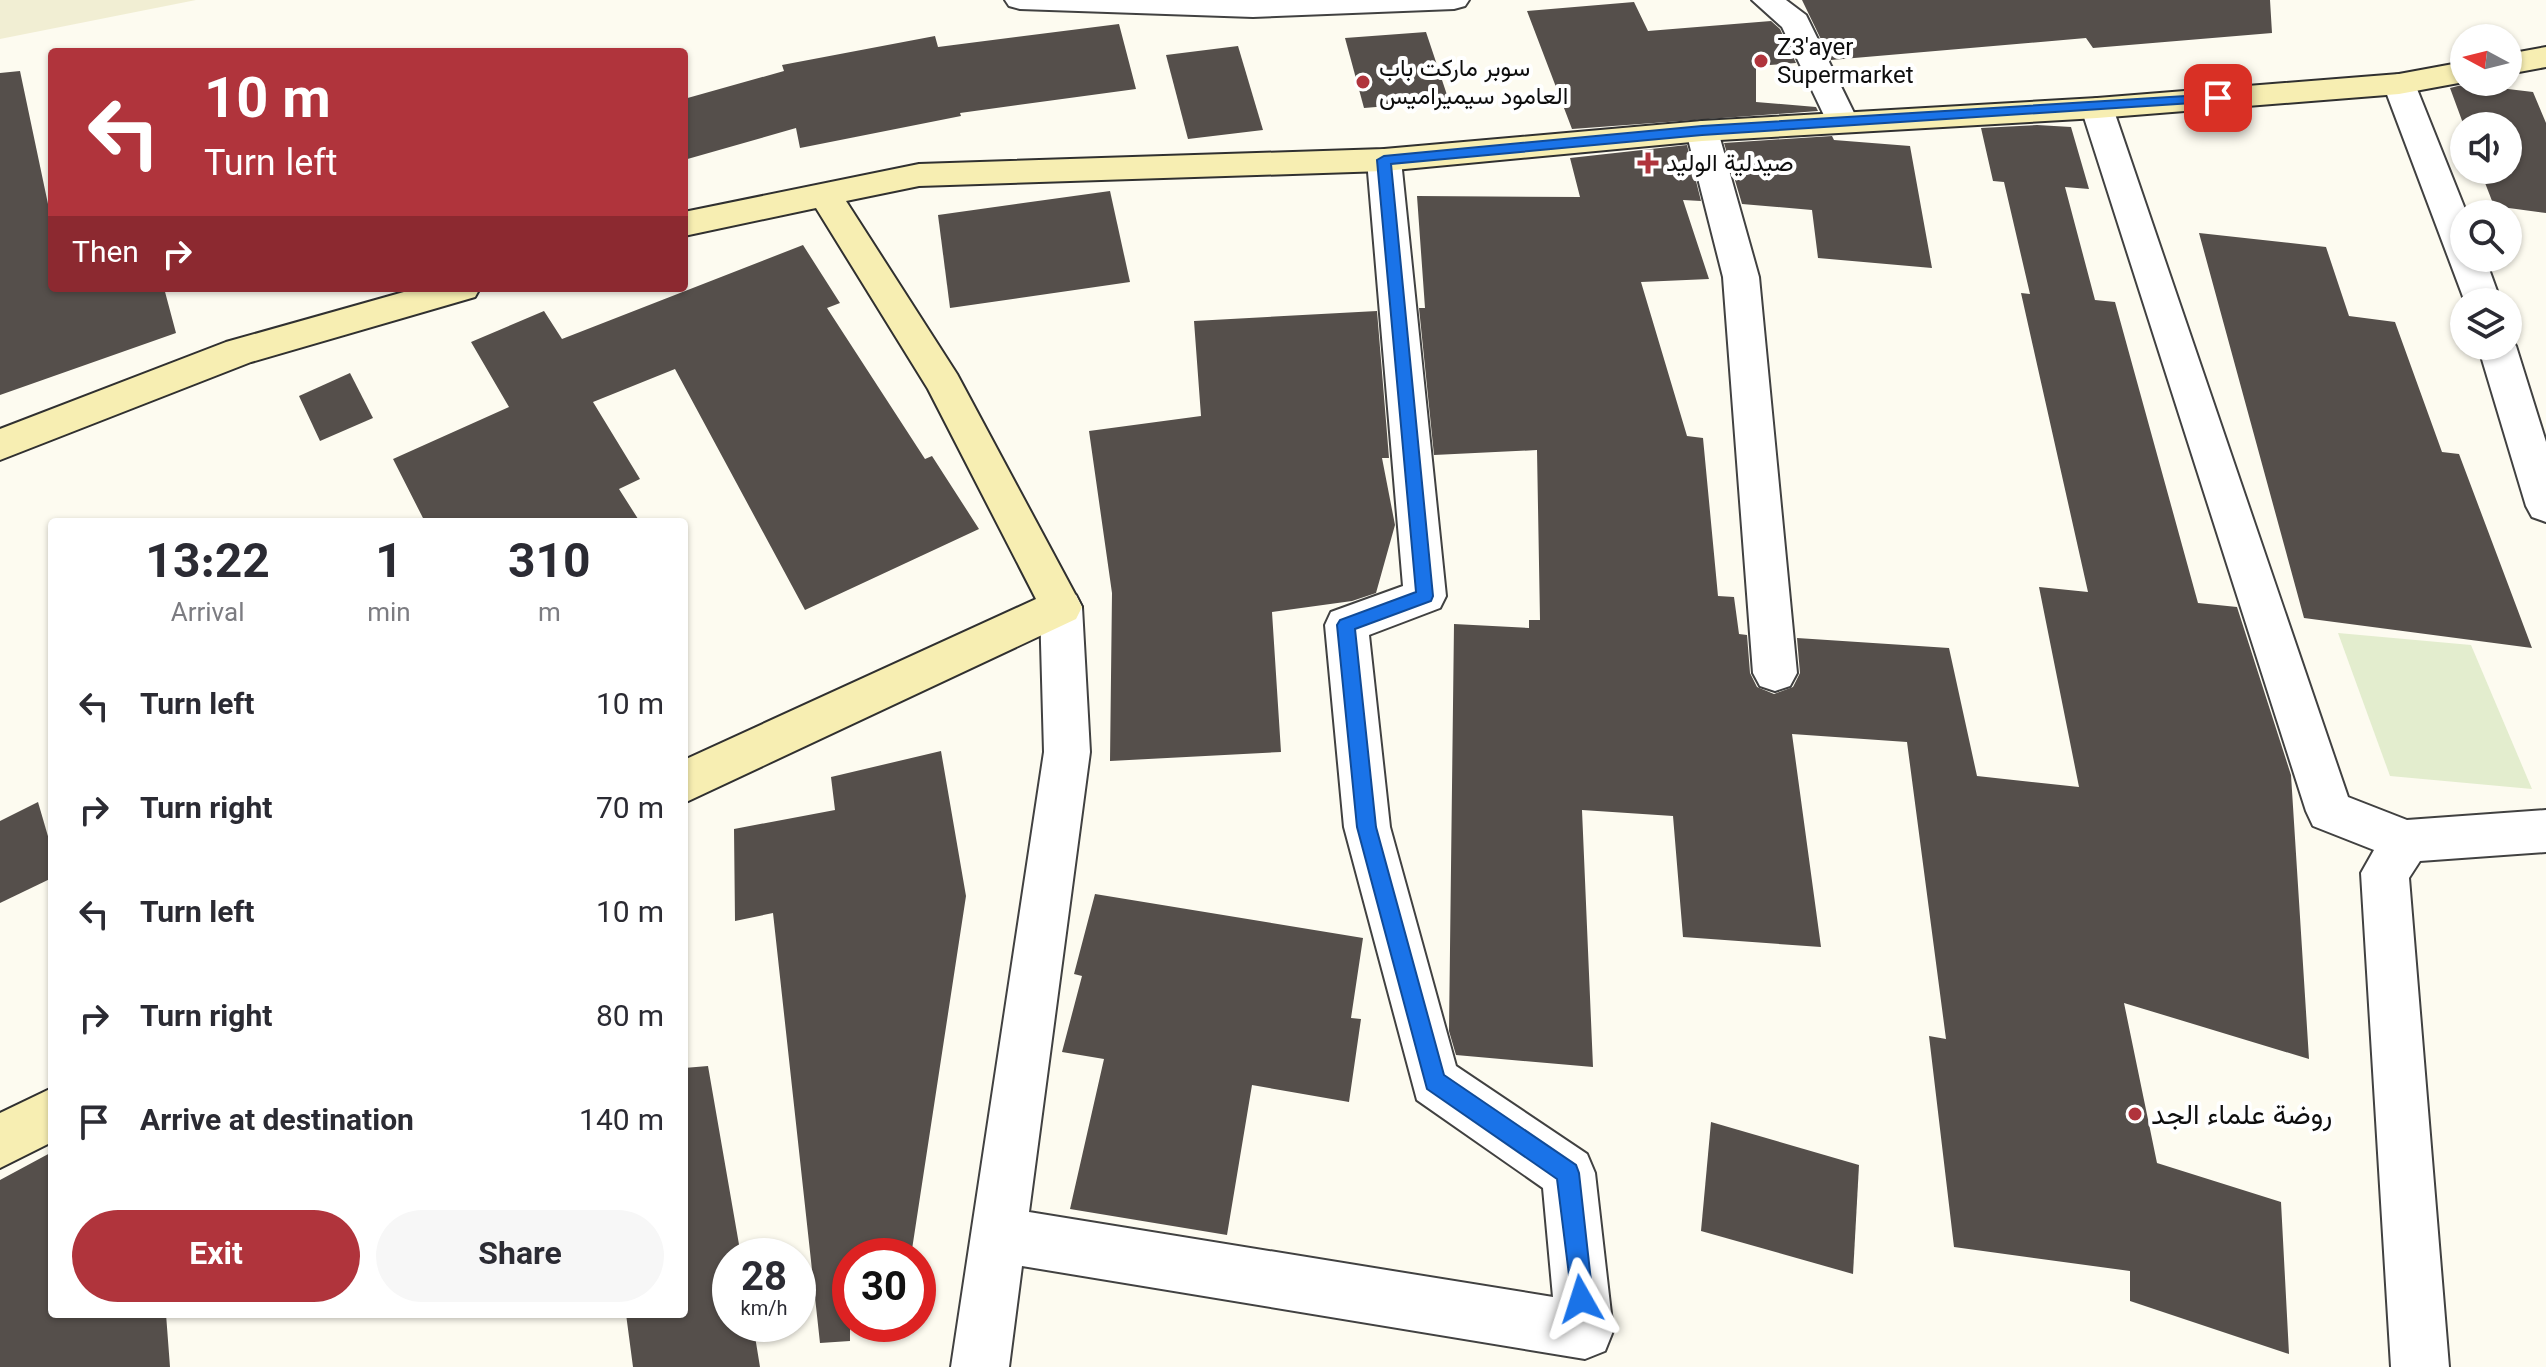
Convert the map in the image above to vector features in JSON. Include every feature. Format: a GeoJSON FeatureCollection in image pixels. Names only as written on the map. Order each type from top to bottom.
{"type":"FeatureCollection","features":[{"type":"Feature","properties":{"kind":"street"},"geometry":{"type":"LineString","coordinates":[[1020,0],[1253,8],[1454,0]]}},
{"type":"Feature","properties":{"kind":"street"},"geometry":{"type":"LineString","coordinates":[[1767,0],[1795,22],[1842,121]]}},
{"type":"Feature","properties":{"kind":"street"},"geometry":{"type":"LineString","coordinates":[[2522,61],[2546,57]]}},
{"type":"Feature","properties":{"kind":"street"},"geometry":{"type":"LineString","coordinates":[[688,223],[919,175],[1384,160],[1702,131],[2097,108],[2399,84],[2450,75]]}},
{"type":"Feature","properties":{"kind":"street"},"geometry":{"type":"LineString","coordinates":[[2399,84],[2450,214]]}},
{"type":"Feature","properties":{"kind":"street"},"geometry":{"type":"LineString","coordinates":[[2097,108],[2329,811],[2407,841],[2546,831]]}},
{"type":"Feature","properties":{"kind":"street"},"geometry":{"type":"LineString","coordinates":[[1702,131],[1741,277],[1775,673]]}},
{"type":"Feature","properties":{"kind":"street"},"geometry":{"type":"LineString","coordinates":[[998,1234],[1585,1331],[1568,1173],[1435,1082],[1367,827],[1346,625],[1425,596],[1384,160]]}},
{"type":"Feature","properties":{"kind":"street"},"geometry":{"type":"LineString","coordinates":[[829,192],[826,197],[944,384],[1061,607],[1067,752],[980,1367]]}},
{"type":"Feature","properties":{"kind":"street"},"geometry":{"type":"LineString","coordinates":[[0,445],[239,352],[448,292]]}},
{"type":"Feature","properties":{"kind":"street"},"geometry":{"type":"LineString","coordinates":[[2501,360],[2546,506]]}},
{"type":"Feature","properties":{"kind":"street"},"geometry":{"type":"LineString","coordinates":[[688,781],[751,748],[1061,607]]}},
{"type":"Feature","properties":{"kind":"street"},"geometry":{"type":"LineString","coordinates":[[2407,841],[2385,873],[2420,1367]]}},
{"type":"Feature","properties":{"kind":"street"},"geometry":{"type":"LineString","coordinates":[[0,1141],[48,1116]]}},
{"type":"Feature","properties":{"kind":"shaded area"},"geometry":{"type":"Polygon","coordinates":[[[0,0],[196,0],[0,39],[0,0]]]}},
{"type":"Feature","properties":{"kind":"green space"},"geometry":{"type":"Polygon","coordinates":[[[2338,633],[2471,645],[2532,789],[2390,776],[2338,633]]]}},
{"type":"Feature","properties":{"kind":"building"},"geometry":{"type":"Polygon","coordinates":[[[1802,0],[2270,0],[2272,33],[2093,48],[2086,38],[1831,60],[1802,0]]]}},
{"type":"Feature","properties":{"kind":"building"},"geometry":{"type":"Polygon","coordinates":[[[1634,2],[1648,31],[1771,21],[1780,29],[1796,63],[1756,66],[1756,102],[1816,107],[1818,111],[1572,129],[1527,11],[1634,2]]]}},
{"type":"Feature","properties":{"kind":"building"},"geometry":{"type":"Polygon","coordinates":[[[1119,24],[1136,89],[960,113],[961,116],[800,148],[796,128],[688,159],[688,98],[784,71],[782,65],[935,36],[938,47],[1119,24]]]}},
{"type":"Feature","properties":{"kind":"building"},"geometry":{"type":"Polygon","coordinates":[[[1426,32],[1449,101],[1364,108],[1345,38],[1426,32]]]}},
{"type":"Feature","properties":{"kind":"building"},"geometry":{"type":"Polygon","coordinates":[[[1238,46],[1263,130],[1188,139],[1166,55],[1238,46]]]}},
{"type":"Feature","properties":{"kind":"building"},"geometry":{"type":"Polygon","coordinates":[[[20,71],[48,204],[48,292],[165,292],[176,333],[0,395],[0,73],[20,71]]]}},
{"type":"Feature","properties":{"kind":"building"},"geometry":{"type":"Polygon","coordinates":[[[2522,91],[2533,92],[2546,123],[2546,213],[2522,210],[2522,200],[2492,200],[2485,184],[2522,184],[2522,112],[2459,112],[2453,96],[2522,96],[2522,91]]]}},
{"type":"Feature","properties":{"kind":"building"},"geometry":{"type":"Polygon","coordinates":[[[2071,127],[2089,189],[2065,187],[2095,300],[2115,302],[2198,603],[2237,607],[2291,775],[2309,1059],[2124,1003],[2157,1163],[2281,1202],[2289,1354],[2130,1301],[2130,1271],[1954,1247],[1929,1036],[1946,1039],[1907,742],[1792,734],[1821,947],[1683,937],[1673,816],[1582,810],[1593,1067],[1456,1055],[1449,1031],[1454,624],[1529,628],[1529,620],[1540,620],[1537,450],[1434,455],[1419,308],[1425,308],[1417,196],[1580,197],[1570,158],[1687,145],[1701,201],[1683,200],[1709,279],[1641,282],[1687,436],[1703,438],[1718,596],[1734,597],[1739,634],[1747,635],[1750,673],[1757,687],[1774,694],[1793,687],[1800,673],[1797,638],[1949,648],[1977,776],[2079,787],[2039,587],[2088,592],[2021,293],[2030,294],[2004,182],[1993,181],[1981,128],[2071,127]]]}},
{"type":"Feature","properties":{"kind":"building"},"geometry":{"type":"Polygon","coordinates":[[[1832,136],[1834,140],[1910,146],[1932,268],[1818,258],[1812,210],[1742,204],[1724,143],[1832,136]]]}},
{"type":"Feature","properties":{"kind":"building"},"geometry":{"type":"Polygon","coordinates":[[[1110,191],[1130,282],[950,308],[938,215],[1110,191]]]}},
{"type":"Feature","properties":{"kind":"building"},"geometry":{"type":"Polygon","coordinates":[[[2199,233],[2326,247],[2349,316],[2395,322],[2442,452],[2459,454],[2532,648],[2304,618],[2199,233]]]}},
{"type":"Feature","properties":{"kind":"building"},"geometry":{"type":"Polygon","coordinates":[[[803,245],[840,303],[827,308],[925,459],[932,456],[979,529],[805,610],[675,369],[593,402],[640,479],[619,489],[637,518],[423,518],[393,459],[509,407],[471,342],[544,311],[562,339],[803,245]]]}},
{"type":"Feature","properties":{"kind":"building"},"geometry":{"type":"Polygon","coordinates":[[[1377,311],[1389,458],[1382,458],[1395,525],[1376,593],[1352,601],[1272,612],[1281,752],[1110,761],[1112,593],[1089,431],[1201,416],[1194,321],[1377,311]]]}},
{"type":"Feature","properties":{"kind":"building"},"geometry":{"type":"Polygon","coordinates":[[[350,373],[373,418],[320,441],[299,396],[350,373]]]}},
{"type":"Feature","properties":{"kind":"building"},"geometry":{"type":"Polygon","coordinates":[[[941,751],[966,896],[914,1238],[832,1238],[832,1342],[835,1342],[820,1343],[816,1306],[816,1238],[809,1238],[773,913],[735,921],[734,829],[835,810],[831,777],[941,751]]]}},
{"type":"Feature","properties":{"kind":"building"},"geometry":{"type":"Polygon","coordinates":[[[38,802],[48,836],[48,880],[0,903],[0,821],[38,802]]]}},
{"type":"Feature","properties":{"kind":"building"},"geometry":{"type":"Polygon","coordinates":[[[1095,894],[1363,938],[1351,1018],[1361,1019],[1349,1102],[1252,1085],[1227,1235],[1070,1209],[1104,1059],[1062,1052],[1082,976],[1074,974],[1095,894]]]}},
{"type":"Feature","properties":{"kind":"building"},"geometry":{"type":"Polygon","coordinates":[[[708,1066],[738,1238],[712,1238],[712,1342],[756,1342],[760,1367],[633,1367],[627,1318],[688,1318],[688,1068],[708,1066]]]}},
{"type":"Feature","properties":{"kind":"building"},"geometry":{"type":"Polygon","coordinates":[[[1711,1122],[1859,1165],[1853,1274],[1701,1231],[1711,1122]]]}},
{"type":"Feature","properties":{"kind":"building"},"geometry":{"type":"Polygon","coordinates":[[[48,1154],[48,1318],[166,1318],[170,1367],[0,1367],[0,1180],[48,1154]]]}},
{"type":"Feature","properties":{"kind":"place","name":"Z3'ayer Supermarket"},"geometry":{"type":"Point","coordinates":[1761,61]}},
{"type":"Feature","properties":{"kind":"place","name":"سوبر ماركت باب العامود سيميراميس"},"geometry":{"type":"Point","coordinates":[1363,82]}},
{"type":"Feature","properties":{"kind":"place","name":"صيدلية الوليد"},"geometry":{"type":"Point","coordinates":[1648,163]}},
{"type":"Feature","properties":{"kind":"place","name":"روضة علماء الجد"},"geometry":{"type":"Point","coordinates":[2135,1114]}},
{"type":"Feature","properties":{"kind":"route"},"geometry":{"type":"LineString","coordinates":[[1581,1299],[1568,1173],[1435,1082],[1367,827],[1346,625],[1425,596],[1384,160],[1876,118],[2097,108],[2218,98]]}}]}
